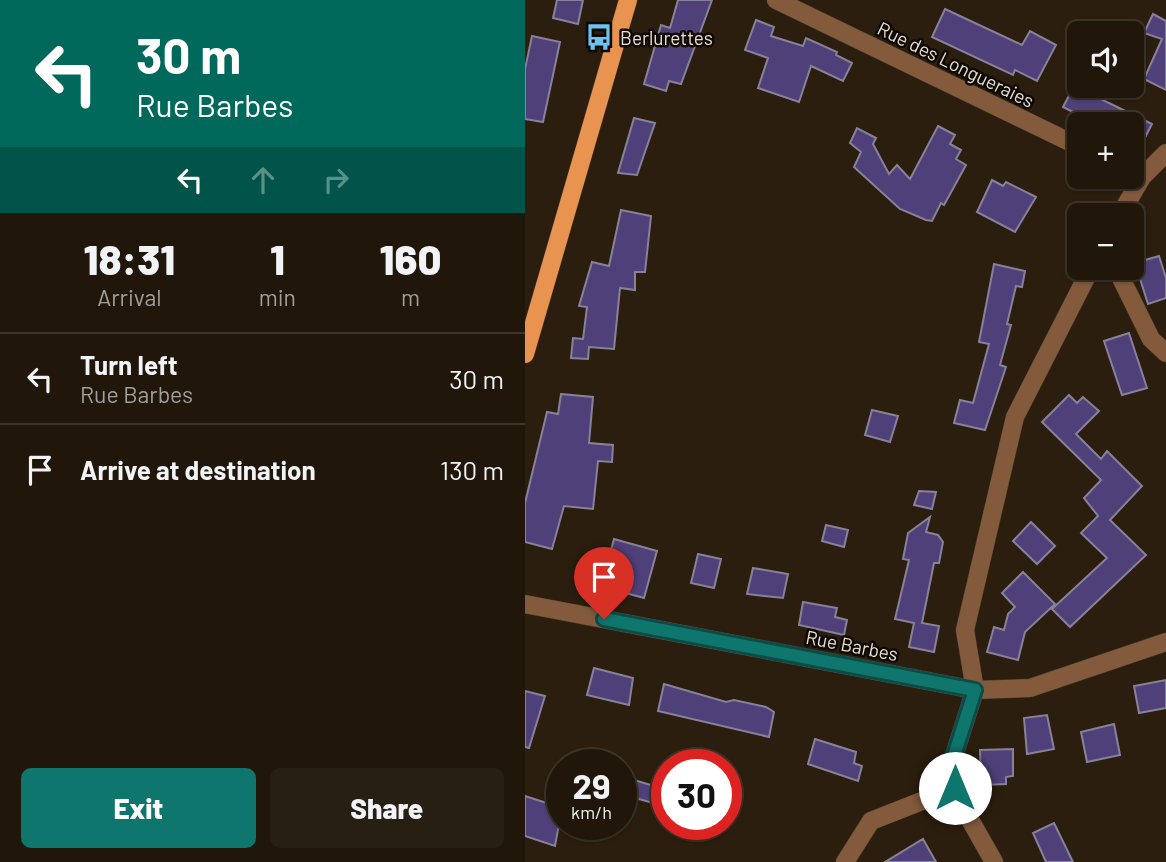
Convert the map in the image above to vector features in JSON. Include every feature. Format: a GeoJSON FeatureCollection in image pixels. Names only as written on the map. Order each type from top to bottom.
{"type":"FeatureCollection","features":[{"type":"Feature","properties":{"kind":"main road"},"geometry":{"type":"LineString","coordinates":[[525,354],[628,0]]}},
{"type":"Feature","properties":{"kind":"street","name":"Rue des Longueraies"},"geometry":{"type":"LineString","coordinates":[[776,0],[1067,141]]}},
{"type":"Feature","properties":{"kind":"street"},"geometry":{"type":"LineString","coordinates":[[1144,169],[1166,153]]}},
{"type":"Feature","properties":{"kind":"street"},"geometry":{"type":"LineString","coordinates":[[993,862],[955,788],[951,765],[975,690],[965,630],[1015,417],[1085,280]]}},
{"type":"Feature","properties":{"kind":"street"},"geometry":{"type":"LineString","coordinates":[[1122,280],[1151,339],[1166,353]]}},
{"type":"Feature","properties":{"kind":"street","name":"Rue Barbes"},"geometry":{"type":"LineString","coordinates":[[525,604],[975,690],[1030,688],[1166,642]]}},
{"type":"Feature","properties":{"kind":"street"},"geometry":{"type":"LineString","coordinates":[[845,862],[871,821],[955,788]]}},
{"type":"Feature","properties":{"kind":"building"},"geometry":{"type":"Polygon","coordinates":[[[557,0],[583,0],[578,24],[553,18],[557,0]]]}},
{"type":"Feature","properties":{"kind":"building"},"geometry":{"type":"Polygon","coordinates":[[[678,0],[712,0],[681,84],[669,81],[666,91],[644,84],[661,25],[670,28],[678,0]]]}},
{"type":"Feature","properties":{"kind":"building"},"geometry":{"type":"Polygon","coordinates":[[[945,9],[1022,45],[1030,31],[1056,45],[1037,81],[1015,70],[1013,75],[932,37],[945,9]]]}},
{"type":"Feature","properties":{"kind":"building"},"geometry":{"type":"Polygon","coordinates":[[[1153,14],[1166,21],[1166,90],[1144,79],[1162,39],[1144,33],[1153,14]]]}},
{"type":"Feature","properties":{"kind":"building"},"geometry":{"type":"Polygon","coordinates":[[[756,20],[774,27],[771,36],[803,46],[806,38],[837,52],[836,55],[852,63],[843,81],[811,66],[799,102],[758,88],[768,58],[745,50],[756,20]]]}},
{"type":"Feature","properties":{"kind":"building"},"geometry":{"type":"Polygon","coordinates":[[[532,36],[560,42],[543,122],[525,119],[525,69],[532,36]]]}},
{"type":"Feature","properties":{"kind":"building"},"geometry":{"type":"Polygon","coordinates":[[[1068,98],[1099,98],[1127,112],[1073,112],[1063,107],[1068,98]]]}},
{"type":"Feature","properties":{"kind":"building"},"geometry":{"type":"Polygon","coordinates":[[[634,118],[655,123],[637,175],[618,173],[634,118]]]}},
{"type":"Feature","properties":{"kind":"building"},"geometry":{"type":"Polygon","coordinates":[[[1144,120],[1152,124],[1144,140],[1144,120]]]}},
{"type":"Feature","properties":{"kind":"building"},"geometry":{"type":"Polygon","coordinates":[[[938,126],[955,135],[950,144],[961,150],[956,159],[966,165],[932,221],[900,209],[854,167],[861,152],[850,143],[857,128],[876,138],[873,144],[889,174],[897,165],[910,179],[938,126]]]}},
{"type":"Feature","properties":{"kind":"building"},"geometry":{"type":"Polygon","coordinates":[[[992,180],[1003,186],[1006,182],[1036,197],[1015,232],[977,212],[992,180]]]}},
{"type":"Feature","properties":{"kind":"building"},"geometry":{"type":"Polygon","coordinates":[[[621,210],[651,216],[645,272],[635,272],[635,290],[620,288],[614,349],[589,347],[588,359],[571,358],[573,338],[583,339],[587,307],[579,306],[592,262],[609,266],[621,210]]]}},
{"type":"Feature","properties":{"kind":"building"},"geometry":{"type":"Polygon","coordinates":[[[1159,256],[1166,278],[1166,298],[1148,304],[1140,280],[1144,280],[1144,260],[1159,256]]]}},
{"type":"Feature","properties":{"kind":"building"},"geometry":{"type":"Polygon","coordinates":[[[994,264],[1025,271],[1022,287],[1016,286],[1007,324],[1011,325],[1000,365],[1006,367],[985,430],[954,423],[960,400],[973,403],[989,344],[979,342],[994,264]]]}},
{"type":"Feature","properties":{"kind":"building"},"geometry":{"type":"Polygon","coordinates":[[[1129,333],[1147,388],[1122,395],[1104,341],[1129,333]]]}},
{"type":"Feature","properties":{"kind":"building"},"geometry":{"type":"Polygon","coordinates":[[[561,394],[593,397],[589,443],[613,445],[612,462],[598,461],[593,509],[564,506],[552,549],[525,542],[525,503],[547,412],[558,414],[561,394]]]}},
{"type":"Feature","properties":{"kind":"building"},"geometry":{"type":"Polygon","coordinates":[[[1069,395],[1077,403],[1083,397],[1099,411],[1076,434],[1101,459],[1107,451],[1142,486],[1110,520],[1146,555],[1070,627],[1052,609],[1107,558],[1081,533],[1098,516],[1084,498],[1101,480],[1042,422],[1069,395]]]}},
{"type":"Feature","properties":{"kind":"building"},"geometry":{"type":"Polygon","coordinates":[[[872,410],[898,416],[890,442],[865,435],[872,410]]]}},
{"type":"Feature","properties":{"kind":"building"},"geometry":{"type":"Polygon","coordinates":[[[919,491],[936,492],[932,509],[914,505],[919,491]]]}},
{"type":"Feature","properties":{"kind":"building"},"geometry":{"type":"Polygon","coordinates":[[[930,517],[926,532],[938,535],[943,542],[939,563],[934,563],[922,623],[939,626],[934,652],[909,647],[914,623],[895,619],[909,560],[903,559],[908,533],[930,517]]]}},
{"type":"Feature","properties":{"kind":"building"},"geometry":{"type":"Polygon","coordinates":[[[1031,522],[1055,546],[1037,564],[1013,541],[1031,522]]]}},
{"type":"Feature","properties":{"kind":"building"},"geometry":{"type":"Polygon","coordinates":[[[826,525],[848,530],[844,547],[822,541],[826,525]]]}},
{"type":"Feature","properties":{"kind":"building"},"geometry":{"type":"Polygon","coordinates":[[[614,539],[657,551],[644,598],[585,582],[591,560],[607,565],[614,539]]]}},
{"type":"Feature","properties":{"kind":"building"},"geometry":{"type":"Polygon","coordinates":[[[698,554],[721,559],[714,588],[691,583],[698,554]]]}},
{"type":"Feature","properties":{"kind":"building"},"geometry":{"type":"Polygon","coordinates":[[[753,568],[788,574],[783,598],[747,594],[753,568]]]}},
{"type":"Feature","properties":{"kind":"building"},"geometry":{"type":"Polygon","coordinates":[[[1023,572],[1055,604],[1025,632],[1018,660],[987,652],[994,627],[1004,630],[1008,614],[1015,607],[1002,593],[1023,572]]]}},
{"type":"Feature","properties":{"kind":"building"},"geometry":{"type":"Polygon","coordinates":[[[803,602],[837,608],[835,617],[847,620],[844,635],[799,625],[803,602]]]}},
{"type":"Feature","properties":{"kind":"building"},"geometry":{"type":"Polygon","coordinates":[[[594,668],[633,678],[629,705],[587,695],[594,668]]]}},
{"type":"Feature","properties":{"kind":"building"},"geometry":{"type":"Polygon","coordinates":[[[1166,680],[1166,708],[1139,713],[1134,686],[1166,680]]]}},
{"type":"Feature","properties":{"kind":"building"},"geometry":{"type":"Polygon","coordinates":[[[664,684],[726,702],[734,700],[766,707],[774,712],[769,737],[658,711],[664,684]]]}},
{"type":"Feature","properties":{"kind":"building"},"geometry":{"type":"Polygon","coordinates":[[[525,691],[545,696],[529,748],[525,747],[525,691]]]}},
{"type":"Feature","properties":{"kind":"building"},"geometry":{"type":"Polygon","coordinates":[[[1047,715],[1054,749],[1027,754],[1024,718],[1047,715]]]}},
{"type":"Feature","properties":{"kind":"building"},"geometry":{"type":"Polygon","coordinates":[[[1114,724],[1120,755],[1087,762],[1081,732],[1114,724]]]}},
{"type":"Feature","properties":{"kind":"building"},"geometry":{"type":"Polygon","coordinates":[[[815,739],[856,752],[854,763],[862,766],[858,781],[808,764],[815,739]]]}},
{"type":"Feature","properties":{"kind":"building"},"geometry":{"type":"Polygon","coordinates":[[[1013,749],[1013,776],[1006,777],[1006,784],[981,785],[980,750],[1013,749]]]}},
{"type":"Feature","properties":{"kind":"building"},"geometry":{"type":"Polygon","coordinates":[[[637,781],[651,785],[651,802],[637,799],[637,781]]]}},
{"type":"Feature","properties":{"kind":"building"},"geometry":{"type":"Polygon","coordinates":[[[525,796],[546,803],[546,840],[556,840],[555,846],[525,836],[525,796]]]}},
{"type":"Feature","properties":{"kind":"building"},"geometry":{"type":"Polygon","coordinates":[[[1054,823],[1073,862],[1046,862],[1033,833],[1054,823]]]}},
{"type":"Feature","properties":{"kind":"building"},"geometry":{"type":"Polygon","coordinates":[[[923,839],[936,862],[885,862],[923,839]]]}},
{"type":"Feature","properties":{"kind":"place","name":"Berlurettes"},"geometry":{"type":"Point","coordinates":[599,37]}},
{"type":"Feature","properties":{"kind":"route"},"geometry":{"type":"LineString","coordinates":[[604,619],[975,690],[951,765],[955,788]]}}]}
